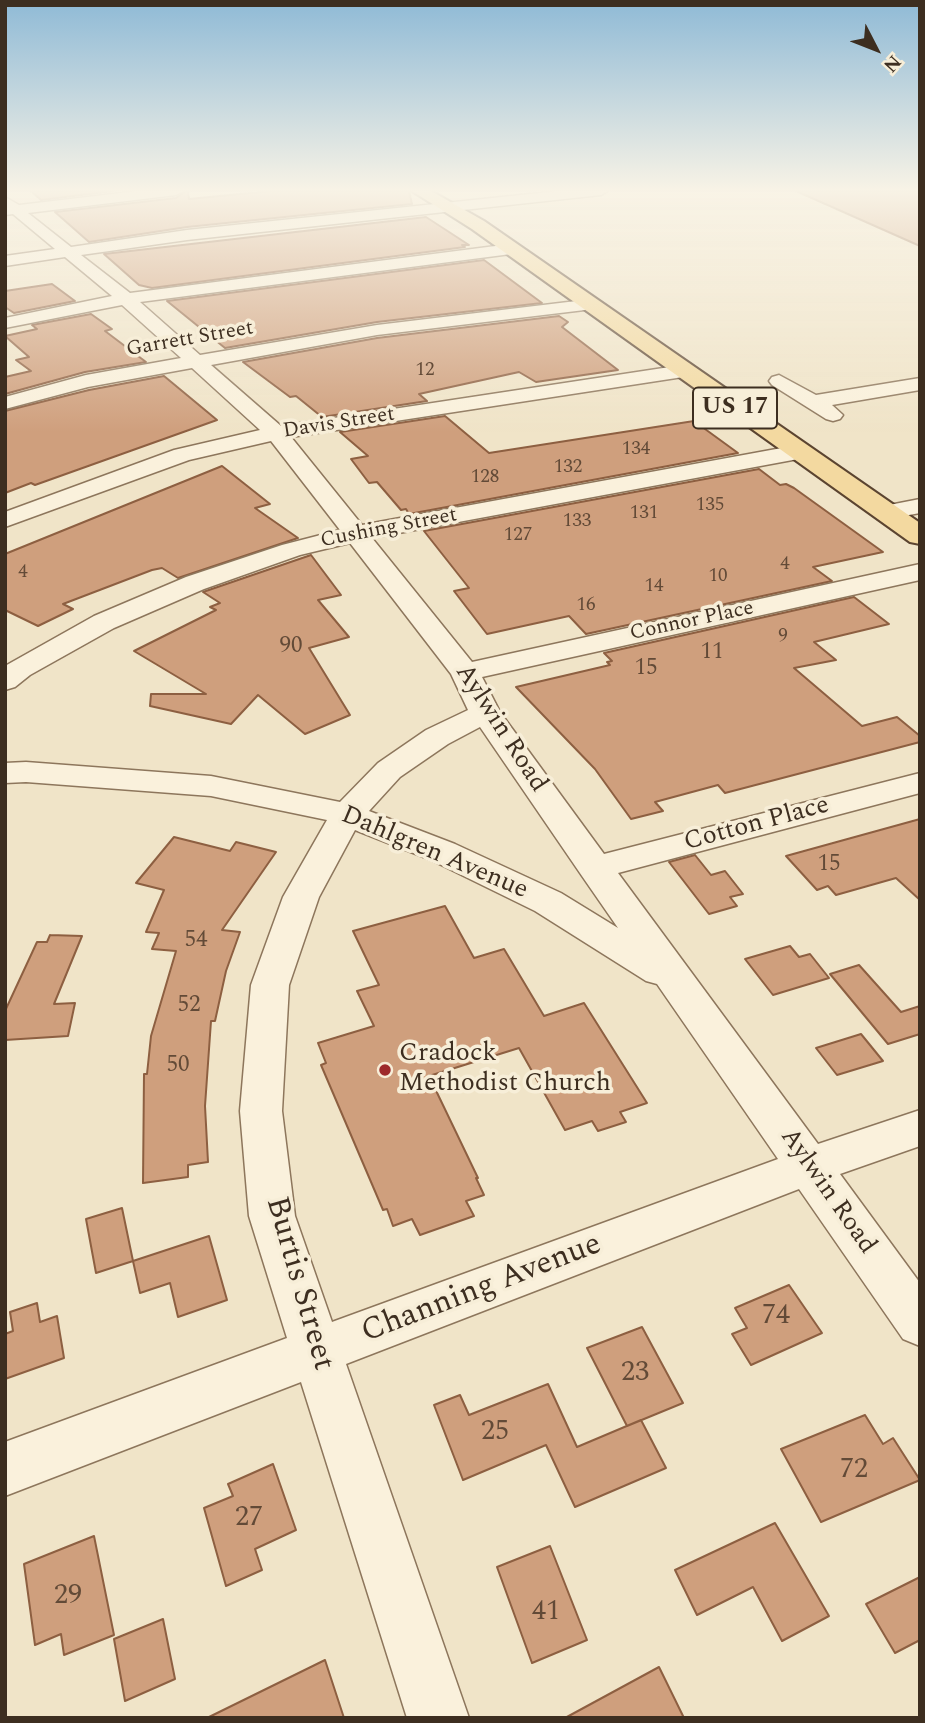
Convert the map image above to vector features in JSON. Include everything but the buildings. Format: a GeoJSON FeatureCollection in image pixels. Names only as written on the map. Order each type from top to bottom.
{"type":"FeatureCollection","features":[{"type":"Feature","properties":{"kind":"main road","name":"US 17"},"geometry":{"type":"LineString","coordinates":[[544,271],[920,536]]}},
{"type":"Feature","properties":{"kind":"street","name":"Aylwin Road"},"geometry":{"type":"LineString","coordinates":[[91,271],[126,299],[276,433],[465,671],[485,713],[920,1323]]}},
{"type":"Feature","properties":{"kind":"street"},"geometry":{"type":"LineString","coordinates":[[5,323],[126,299],[338,271]]}},
{"type":"Feature","properties":{"kind":"street","name":"Garrett Street"},"geometry":{"type":"LineString","coordinates":[[5,402],[86,381],[377,330],[593,304]]}},
{"type":"Feature","properties":{"kind":"street","name":"Davis Street"},"geometry":{"type":"LineString","coordinates":[[5,520],[182,456],[276,433],[683,371]]}},
{"type":"Feature","properties":{"kind":"street"},"geometry":{"type":"LineString","coordinates":[[779,382],[843,421]]}},
{"type":"Feature","properties":{"kind":"street"},"geometry":{"type":"LineString","coordinates":[[813,402],[920,384]]}},
{"type":"Feature","properties":{"kind":"street","name":"Cushing Street"},"geometry":{"type":"LineString","coordinates":[[10,670],[104,622],[195,583],[291,550],[356,534],[798,452]]}},
{"type":"Feature","properties":{"kind":"street"},"geometry":{"type":"LineString","coordinates":[[887,512],[920,506]]}},
{"type":"Feature","properties":{"kind":"street","name":"Connor Place"},"geometry":{"type":"LineString","coordinates":[[465,671],[920,572]]}},
{"type":"Feature","properties":{"kind":"street","name":"Burtis Street"},"geometry":{"type":"LineString","coordinates":[[438,1718],[272,1216],[261,1111],[270,985],[301,897],[347,814],[389,770],[437,737],[485,713]]}},
{"type":"Feature","properties":{"kind":"street","name":"Dahlgren Avenue"},"geometry":{"type":"LineString","coordinates":[[5,774],[26,772],[211,786],[347,814],[443,852],[548,902],[675,980]]}},
{"type":"Feature","properties":{"kind":"street","name":"Cotton Place"},"geometry":{"type":"LineString","coordinates":[[594,868],[920,783]]}},
{"type":"Feature","properties":{"kind":"street","name":"Channing Avenue"},"geometry":{"type":"LineString","coordinates":[[5,1469],[809,1167],[920,1128]]}},
{"type":"Feature","properties":{"kind":"place","name":"Cradock Methodist Church"},"geometry":{"type":"Point","coordinates":[385,1070]}}]}
